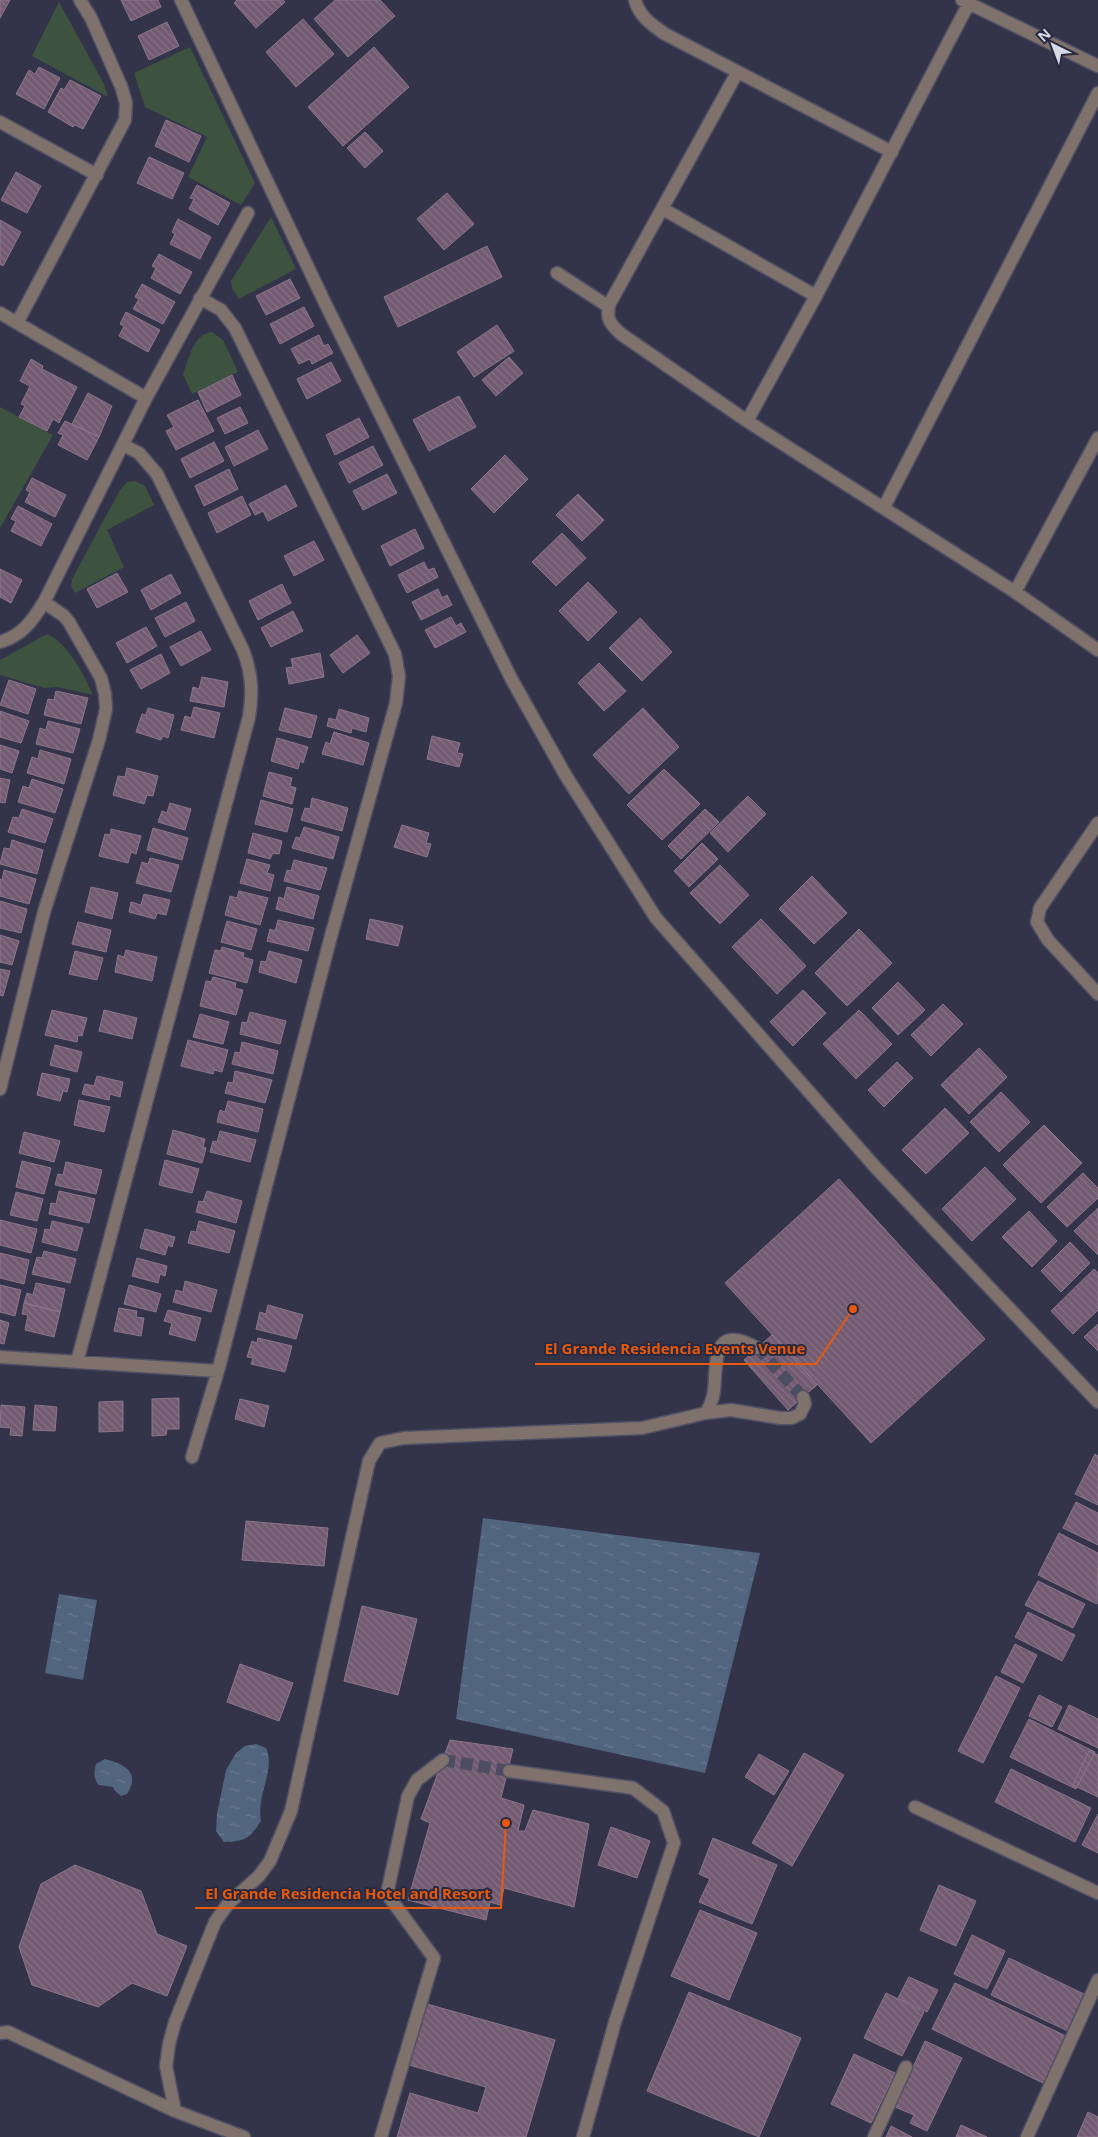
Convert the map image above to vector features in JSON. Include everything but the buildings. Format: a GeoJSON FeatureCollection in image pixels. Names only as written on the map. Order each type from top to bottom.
{"type":"FeatureCollection","features":[{"type":"Feature","properties":{"kind":"street"},"geometry":{"type":"LineString","coordinates":[[17,323],[122,128],[126,111],[126,103],[117,78],[91,18],[80,0]]}},
{"type":"Feature","properties":{"kind":"street"},"geometry":{"type":"LineString","coordinates":[[181,0],[325,303],[512,680],[566,776],[656,918],[877,1169],[1098,1402]]}},
{"type":"Feature","properties":{"kind":"street"},"geometry":{"type":"LineString","coordinates":[[635,0],[648,22],[665,34],[892,152]]}},
{"type":"Feature","properties":{"kind":"street"},"geometry":{"type":"LineString","coordinates":[[747,421],[892,152],[965,2],[1098,66]]}},
{"type":"Feature","properties":{"kind":"street"},"geometry":{"type":"LineString","coordinates":[[737,73],[609,307],[608,318],[611,324],[621,334],[747,421],[1015,592],[1098,650]]}},
{"type":"Feature","properties":{"kind":"street"},"geometry":{"type":"LineString","coordinates":[[884,507],[1098,93]]}},
{"type":"Feature","properties":{"kind":"street"},"geometry":{"type":"LineString","coordinates":[[0,122],[97,175]]}},
{"type":"Feature","properties":{"kind":"street"},"geometry":{"type":"LineString","coordinates":[[663,208],[816,296]]}},
{"type":"Feature","properties":{"kind":"street"},"geometry":{"type":"LineString","coordinates":[[0,642],[15,636],[26,628],[44,602],[146,398],[248,213]]}},
{"type":"Feature","properties":{"kind":"street"},"geometry":{"type":"LineString","coordinates":[[557,273],[609,307]]}},
{"type":"Feature","properties":{"kind":"street"},"geometry":{"type":"LineString","coordinates":[[192,1458],[218,1371],[332,936],[396,703],[399,676],[395,654],[235,328],[221,310],[200,298]]}},
{"type":"Feature","properties":{"kind":"street"},"geometry":{"type":"LineString","coordinates":[[0,313],[146,398]]}},
{"type":"Feature","properties":{"kind":"street"},"geometry":{"type":"LineString","coordinates":[[1015,592],[1098,438]]}},
{"type":"Feature","properties":{"kind":"street"},"geometry":{"type":"LineString","coordinates":[[77,1362],[247,726],[252,700],[251,675],[243,650],[157,474],[142,456],[123,445]]}},
{"type":"Feature","properties":{"kind":"street"},"geometry":{"type":"LineString","coordinates":[[0,1089],[44,912],[99,740],[106,708],[103,685],[95,667],[64,616],[44,602]]}},
{"type":"Feature","properties":{"kind":"street"},"geometry":{"type":"LineString","coordinates":[[1098,823],[1040,908],[1037,922],[1048,940],[1098,994]]}},
{"type":"Feature","properties":{"kind":"street"},"geometry":{"type":"LineString","coordinates":[[706,1413],[714,1393],[716,1354],[723,1343],[734,1339],[745,1341],[758,1348]]}},
{"type":"Feature","properties":{"kind":"street"},"geometry":{"type":"LineString","coordinates":[[0,1358],[218,1371]]}},
{"type":"Feature","properties":{"kind":"street"},"geometry":{"type":"LineString","coordinates":[[175,2111],[166,2066],[175,2022],[215,1922],[228,1904],[259,1876],[270,1861],[291,1810],[370,1461],[380,1443],[404,1438],[642,1428],[719,1410],[792,1418],[800,1414],[805,1404],[803,1397]]}},
{"type":"Feature","properties":{"kind":"street"},"geometry":{"type":"LineString","coordinates":[[381,2137],[434,1958],[387,1894],[408,1796],[417,1780],[442,1760]]}},
{"type":"Feature","properties":{"kind":"street"},"geometry":{"type":"LineString","coordinates":[[509,1771],[634,1788],[663,1811],[674,1843],[615,2022],[583,2137]]}},
{"type":"Feature","properties":{"kind":"street"},"geometry":{"type":"LineString","coordinates":[[915,1807],[1098,1893]]}},
{"type":"Feature","properties":{"kind":"street"},"geometry":{"type":"LineString","coordinates":[[1027,2137],[1098,1980]]}},
{"type":"Feature","properties":{"kind":"street"},"geometry":{"type":"LineString","coordinates":[[0,2033],[8,2032],[175,2111],[244,2137]]}},
{"type":"Feature","properties":{"kind":"street"},"geometry":{"type":"LineString","coordinates":[[874,2137],[906,2068]]}},
{"type":"Feature","properties":{"kind":"green space"},"geometry":{"type":"Polygon","coordinates":[[[59,2],[104,84],[108,97],[32,56],[59,2]]]}},
{"type":"Feature","properties":{"kind":"green space"},"geometry":{"type":"Polygon","coordinates":[[[190,47],[255,183],[241,205],[188,177],[207,137],[145,107],[134,73],[190,47]]]}},
{"type":"Feature","properties":{"kind":"green space"},"geometry":{"type":"Polygon","coordinates":[[[271,217],[296,269],[239,299],[232,288],[231,281],[271,217]]]}},
{"type":"Feature","properties":{"kind":"green space"},"geometry":{"type":"Polygon","coordinates":[[[212,332],[223,340],[238,372],[192,394],[183,374],[196,342],[200,337],[212,332]]]}},
{"type":"Feature","properties":{"kind":"green space"},"geometry":{"type":"Polygon","coordinates":[[[0,407],[53,435],[0,528],[0,407]]]}},
{"type":"Feature","properties":{"kind":"green space"},"geometry":{"type":"Polygon","coordinates":[[[135,481],[145,486],[154,505],[107,530],[124,567],[75,593],[71,586],[72,579],[120,490],[127,482],[135,481]]]}},
{"type":"Feature","properties":{"kind":"green space"},"geometry":{"type":"Polygon","coordinates":[[[47,634],[62,644],[80,669],[93,695],[57,687],[44,688],[0,675],[0,660],[47,634]]]}},
{"type":"Feature","properties":{"kind":"water"},"geometry":{"type":"Polygon","coordinates":[[[483,1518],[760,1553],[705,1773],[456,1719],[483,1518]]]}},
{"type":"Feature","properties":{"kind":"water"},"geometry":{"type":"Polygon","coordinates":[[[59,1594],[97,1600],[83,1680],[45,1673],[59,1594]]]}},
{"type":"Feature","properties":{"kind":"water"},"geometry":{"type":"Polygon","coordinates":[[[256,1744],[266,1748],[269,1765],[261,1801],[261,1821],[246,1838],[224,1842],[216,1831],[217,1814],[226,1770],[236,1753],[245,1746],[256,1744]]]}},
{"type":"Feature","properties":{"kind":"water"},"geometry":{"type":"Polygon","coordinates":[[[105,1759],[118,1763],[128,1770],[132,1780],[127,1794],[121,1796],[113,1787],[99,1785],[97,1782],[94,1775],[96,1764],[105,1759]]]}},
{"type":"Feature","properties":{"kind":"tunnel"},"geometry":{"type":"LineString","coordinates":[[757,1348],[803,1397]]}},
{"type":"Feature","properties":{"kind":"tunnel"},"geometry":{"type":"LineString","coordinates":[[443,1760],[509,1771]]}},
{"type":"Feature","properties":{"kind":"place","name":"El Grande Residencia Events Venue"},"geometry":{"type":"Point","coordinates":[853,1309]}},
{"type":"Feature","properties":{"kind":"place","name":"El Grande Residencia Hotel and Resort"},"geometry":{"type":"Point","coordinates":[506,1823]}}]}
